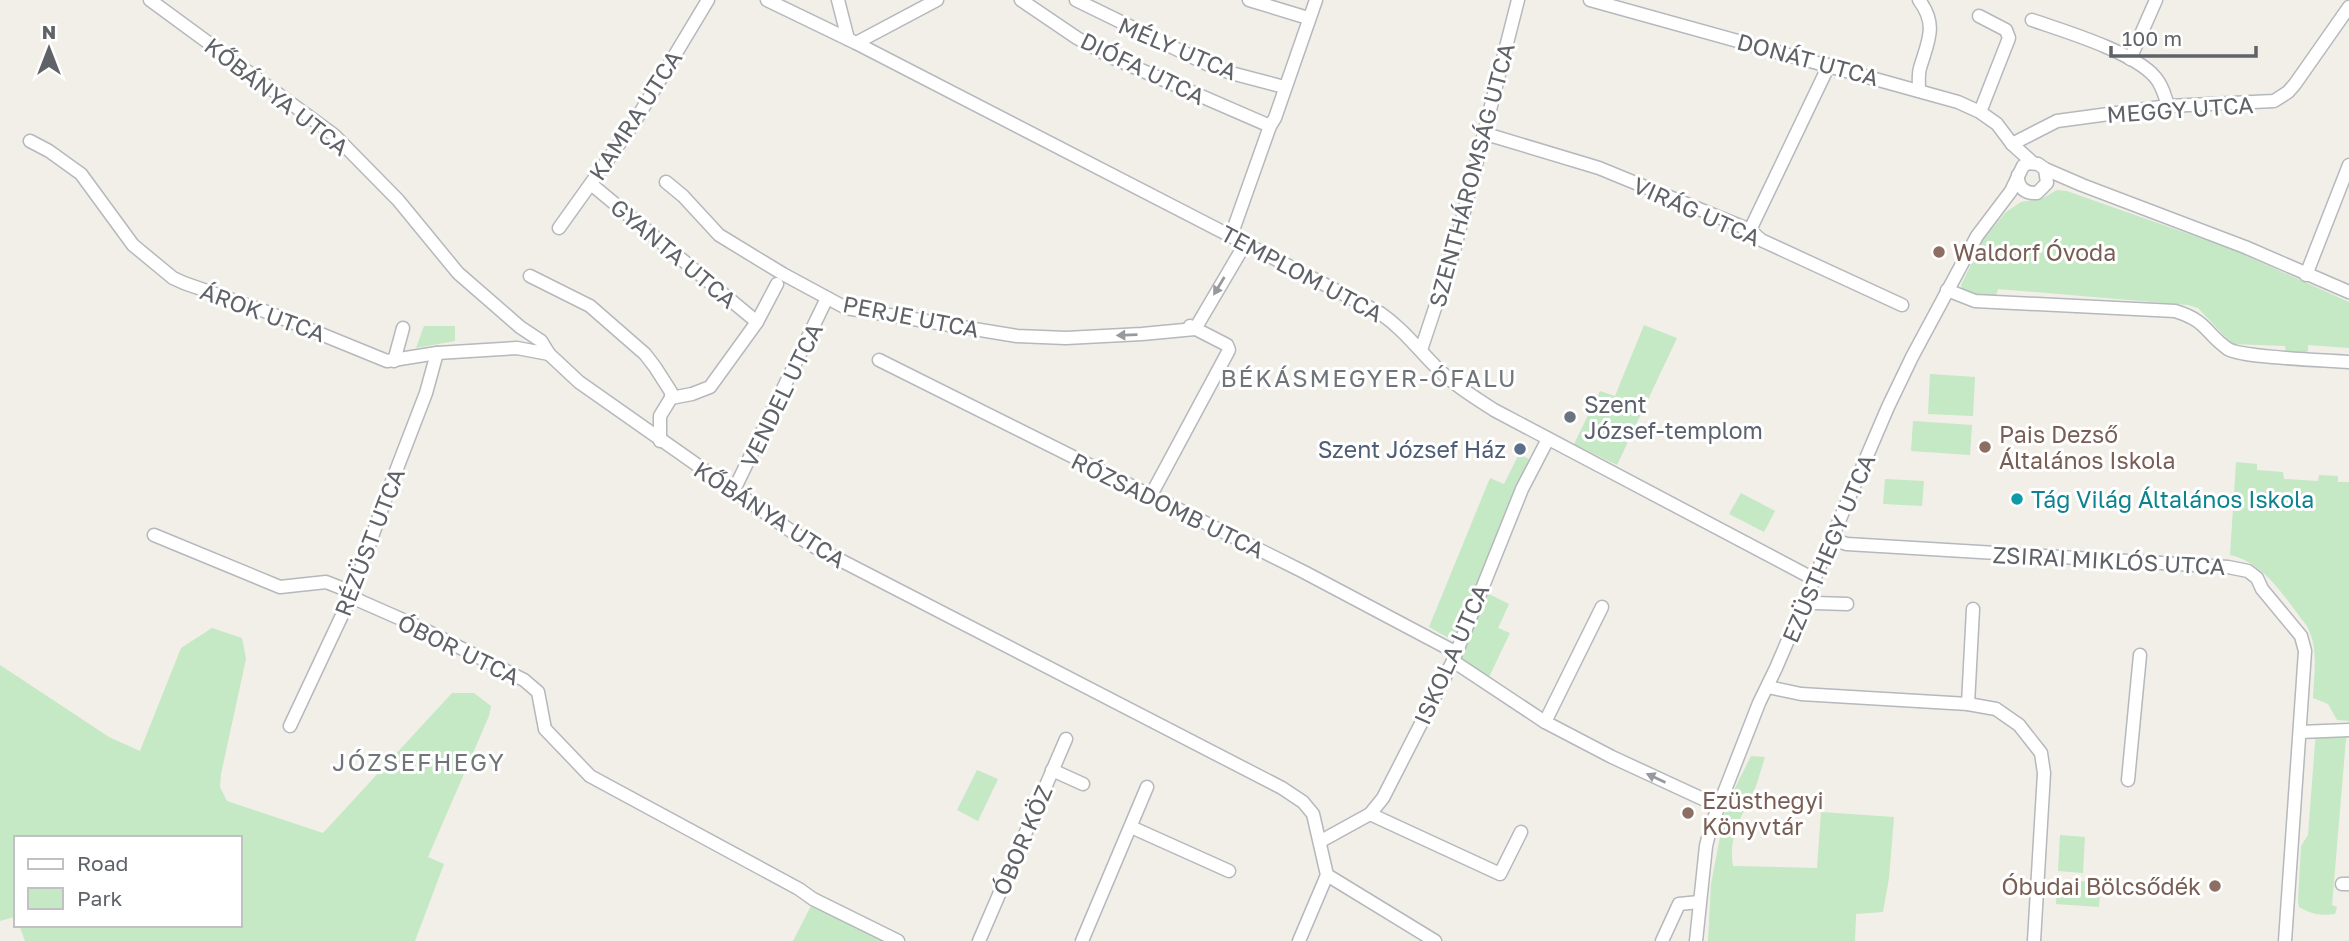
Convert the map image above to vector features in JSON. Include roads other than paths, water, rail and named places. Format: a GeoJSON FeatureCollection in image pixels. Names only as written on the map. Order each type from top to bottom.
{"type":"FeatureCollection","features":[{"type":"Feature","properties":{"kind":"street","name":"KŐBÁNYA UTCA"},"geometry":{"type":"LineString","coordinates":[[150,0],[334,135],[398,200],[457,273],[520,327],[541,341],[569,375],[811,545],[1282,788],[1312,811],[1327,875]]}},
{"type":"Feature","properties":{"kind":"street","name":"KAMRA UTCA"},"geometry":{"type":"LineString","coordinates":[[559,229],[634,123],[708,0]]}},
{"type":"Feature","properties":{"kind":"street","name":"TEMPLOM UTCA"},"geometry":{"type":"LineString","coordinates":[[767,0],[852,41],[1380,313],[1396,324],[1436,367],[1463,390],[1548,439],[1814,579]]}},
{"type":"Feature","properties":{"kind":"street"},"geometry":{"type":"LineString","coordinates":[[838,0],[852,41],[937,0]]}},
{"type":"Feature","properties":{"kind":"street","name":"DIÓFA UTCA"},"geometry":{"type":"LineString","coordinates":[[1021,0],[1111,57],[1270,126]]}},
{"type":"Feature","properties":{"kind":"street","name":"MÉLY UTCA"},"geometry":{"type":"LineString","coordinates":[[1076,0],[1207,64],[1284,87]]}},
{"type":"Feature","properties":{"kind":"street"},"geometry":{"type":"LineString","coordinates":[[1249,0],[1308,18]]}},
{"type":"Feature","properties":{"kind":"street"},"geometry":{"type":"LineString","coordinates":[[1231,236],[1316,0]]}},
{"type":"Feature","properties":{"kind":"street","name":"SZENTHÁROMSÁG UTCA"},"geometry":{"type":"LineString","coordinates":[[1421,350],[1454,251],[1486,134],[1518,0]]}},
{"type":"Feature","properties":{"kind":"street","name":"DONÁT UTCA"},"geometry":{"type":"LineString","coordinates":[[1590,0],[1958,102],[1997,124],[2012,144],[2033,163]]}},
{"type":"Feature","properties":{"kind":"street"},"geometry":{"type":"LineString","coordinates":[[1919,0],[1930,18],[1919,90]]}},
{"type":"Feature","properties":{"kind":"street"},"geometry":{"type":"LineString","coordinates":[[2130,59],[2156,0]]}},
{"type":"Feature","properties":{"kind":"street","name":"MEGGY UTCA"},"geometry":{"type":"LineString","coordinates":[[2012,144],[2057,121],[2168,107],[2267,102],[2280,98],[2295,84],[2349,7]]}},
{"type":"Feature","properties":{"kind":"street"},"geometry":{"type":"LineString","coordinates":[[1979,16],[2006,30],[2009,38],[1980,113]]}},
{"type":"Feature","properties":{"kind":"street"},"geometry":{"type":"LineString","coordinates":[[2032,20],[2081,37],[2130,59],[2157,79],[2168,107]]}},
{"type":"Feature","properties":{"kind":"street"},"geometry":{"type":"LineString","coordinates":[[1750,230],[1829,65]]}},
{"type":"Feature","properties":{"kind":"street","name":"VIRÁG UTCA"},"geometry":{"type":"LineString","coordinates":[[1486,134],[1598,168],[1750,230],[1761,240],[1902,305]]}},
{"type":"Feature","properties":{"kind":"street","name":"ÁROK UTCA"},"geometry":{"type":"LineString","coordinates":[[30,141],[48,150],[81,174],[130,241],[173,278],[338,340],[375,358],[394,361],[438,353],[517,348],[549,354]]}},
{"type":"Feature","properties":{"kind":"street","name":"DONÁT UTCA"},"geometry":{"type":"LineString","coordinates":[[2012,144],[2019,172]]}},
{"type":"Feature","properties":{"kind":"street"},"geometry":{"type":"LineString","coordinates":[[2082,185],[2045,187],[2037,193],[2027,192],[2019,185],[2019,172],[2023,166],[2033,163],[2082,185],[2245,247],[2349,292]]}},
{"type":"Feature","properties":{"kind":"street"},"geometry":{"type":"LineString","coordinates":[[2306,275],[2349,165]]}},
{"type":"Feature","properties":{"kind":"street"},"geometry":{"type":"LineString","coordinates":[[2045,169],[2048,178],[2045,187]]}},
{"type":"Feature","properties":{"kind":"street","name":"EZÜSTHEGY UTCA"},"geometry":{"type":"LineString","coordinates":[[1696,941],[1706,846],[1718,806],[1759,703],[1888,407],[1977,236],[2011,191],[2019,172]]}},
{"type":"Feature","properties":{"kind":"street","name":"PERJE UTCA"},"geometry":{"type":"LineString","coordinates":[[666,182],[683,196],[719,235],[846,308],[1017,336],[1066,338],[1142,334],[1193,327]]}},
{"type":"Feature","properties":{"kind":"street","name":"GYANTA UTCA"},"geometry":{"type":"LineString","coordinates":[[591,184],[757,322]]}},
{"type":"Feature","properties":{"kind":"street","name":"EZÜSTHEGY UTCA"},"geometry":{"type":"LineString","coordinates":[[1997,209],[2027,192]]}},
{"type":"Feature","properties":{"kind":"street"},"geometry":{"type":"LineString","coordinates":[[1150,497],[1229,350],[1227,345],[1193,327],[1245,244]]}},
{"type":"Feature","properties":{"kind":"street"},"geometry":{"type":"LineString","coordinates":[[530,276],[590,306],[649,360],[669,389],[671,398],[660,416],[660,441]]}},
{"type":"Feature","properties":{"kind":"street"},"geometry":{"type":"LineString","coordinates":[[671,398],[710,387],[757,322],[777,284]]}},
{"type":"Feature","properties":{"kind":"street"},"geometry":{"type":"LineString","coordinates":[[1947,290],[1975,301],[2175,311],[2200,321],[2230,350],[2267,356],[2349,362]]}},
{"type":"Feature","properties":{"kind":"street","name":"VENDEL UTCA"},"geometry":{"type":"LineString","coordinates":[[733,492],[827,298]]}},
{"type":"Feature","properties":{"kind":"street"},"geometry":{"type":"LineString","coordinates":[[394,361],[403,328]]}},
{"type":"Feature","properties":{"kind":"street","name":"RÉZÜST UTCA"},"geometry":{"type":"LineString","coordinates":[[290,726],[352,594],[426,393],[438,353]]}},
{"type":"Feature","properties":{"kind":"street","name":"RÓZSADOMB UTCA"},"geometry":{"type":"LineString","coordinates":[[880,360],[1304,572],[1454,657],[1545,722],[1612,757],[1718,806]]}},
{"type":"Feature","properties":{"kind":"street","name":"ISKOLA UTCA"},"geometry":{"type":"LineString","coordinates":[[1321,841],[1370,814],[1383,798],[1454,657],[1522,489],[1548,439]]}},
{"type":"Feature","properties":{"kind":"street","name":"ÓBOR UTCA"},"geometry":{"type":"LineString","coordinates":[[154,535],[280,587],[326,582],[534,686],[538,692],[545,729],[590,776],[799,888],[813,899],[898,941]]}},
{"type":"Feature","properties":{"kind":"street","name":"ZSIRAI MIKLÓS UTCA"},"geometry":{"type":"LineString","coordinates":[[1832,539],[1847,544],[2248,570],[2257,578],[2262,589],[2303,641],[2305,661],[2285,941]]}},
{"type":"Feature","properties":{"kind":"street"},"geometry":{"type":"LineString","coordinates":[[1805,600],[1847,604]]}},
{"type":"Feature","properties":{"kind":"street"},"geometry":{"type":"LineString","coordinates":[[1545,722],[1602,607]]}},
{"type":"Feature","properties":{"kind":"street"},"geometry":{"type":"LineString","coordinates":[[1968,704],[1973,609]]}},
{"type":"Feature","properties":{"kind":"street"},"geometry":{"type":"LineString","coordinates":[[2128,780],[2140,655]]}},
{"type":"Feature","properties":{"kind":"street"},"geometry":{"type":"LineString","coordinates":[[1768,687],[1801,694],[1968,704],[1996,709],[2019,725],[2043,758],[2034,941]]}},
{"type":"Feature","properties":{"kind":"street"},"geometry":{"type":"LineString","coordinates":[[2300,732],[2349,730]]}},
{"type":"Feature","properties":{"kind":"street","name":"ÓBOR KÖZ"},"geometry":{"type":"LineString","coordinates":[[979,941],[1066,739]]}},
{"type":"Feature","properties":{"kind":"street"},"geometry":{"type":"LineString","coordinates":[[1052,770],[1083,784]]}},
{"type":"Feature","properties":{"kind":"street"},"geometry":{"type":"LineString","coordinates":[[1082,941],[1147,787]]}},
{"type":"Feature","properties":{"kind":"street"},"geometry":{"type":"LineString","coordinates":[[1370,814],[1500,874],[1521,832]]}},
{"type":"Feature","properties":{"kind":"street"},"geometry":{"type":"LineString","coordinates":[[1131,827],[1229,871]]}},
{"type":"Feature","properties":{"kind":"street"},"geometry":{"type":"LineString","coordinates":[[1299,941],[1327,875],[1434,941]]}},
{"type":"Feature","properties":{"kind":"street"},"geometry":{"type":"LineString","coordinates":[[1662,941],[1679,904],[1699,902]]}},
{"type":"Feature","properties":{"kind":"place","name":"Waldorf Óvoda"},"geometry":{"type":"Point","coordinates":[1939,252]}},
{"type":"Feature","properties":{"kind":"place","name":"Szent József-templom"},"geometry":{"type":"Point","coordinates":[1570,417]}},
{"type":"Feature","properties":{"kind":"place","name":"Pais Dezső Általános Iskola"},"geometry":{"type":"Point","coordinates":[1985,447]}},
{"type":"Feature","properties":{"kind":"place","name":"Szent József Ház"},"geometry":{"type":"Point","coordinates":[1520,449]}},
{"type":"Feature","properties":{"kind":"place","name":"Tág Világ Általános Iskola"},"geometry":{"type":"Point","coordinates":[2017,499]}},
{"type":"Feature","properties":{"kind":"place","name":"Ezüsthegyi Könyvtár"},"geometry":{"type":"Point","coordinates":[1688,813]}},
{"type":"Feature","properties":{"kind":"place","name":"Óbudai Bölcsődék"},"geometry":{"type":"Point","coordinates":[2215,886]}},
{"type":"Feature","properties":{"kind":"district","name":"BÉKÁSMEGYER-ÓFALU"},"geometry":{"type":"Point","coordinates":[1369,377]}},
{"type":"Feature","properties":{"kind":"district","name":"JÓZSEFHEGY"},"geometry":{"type":"Point","coordinates":[419,761]}}]}
